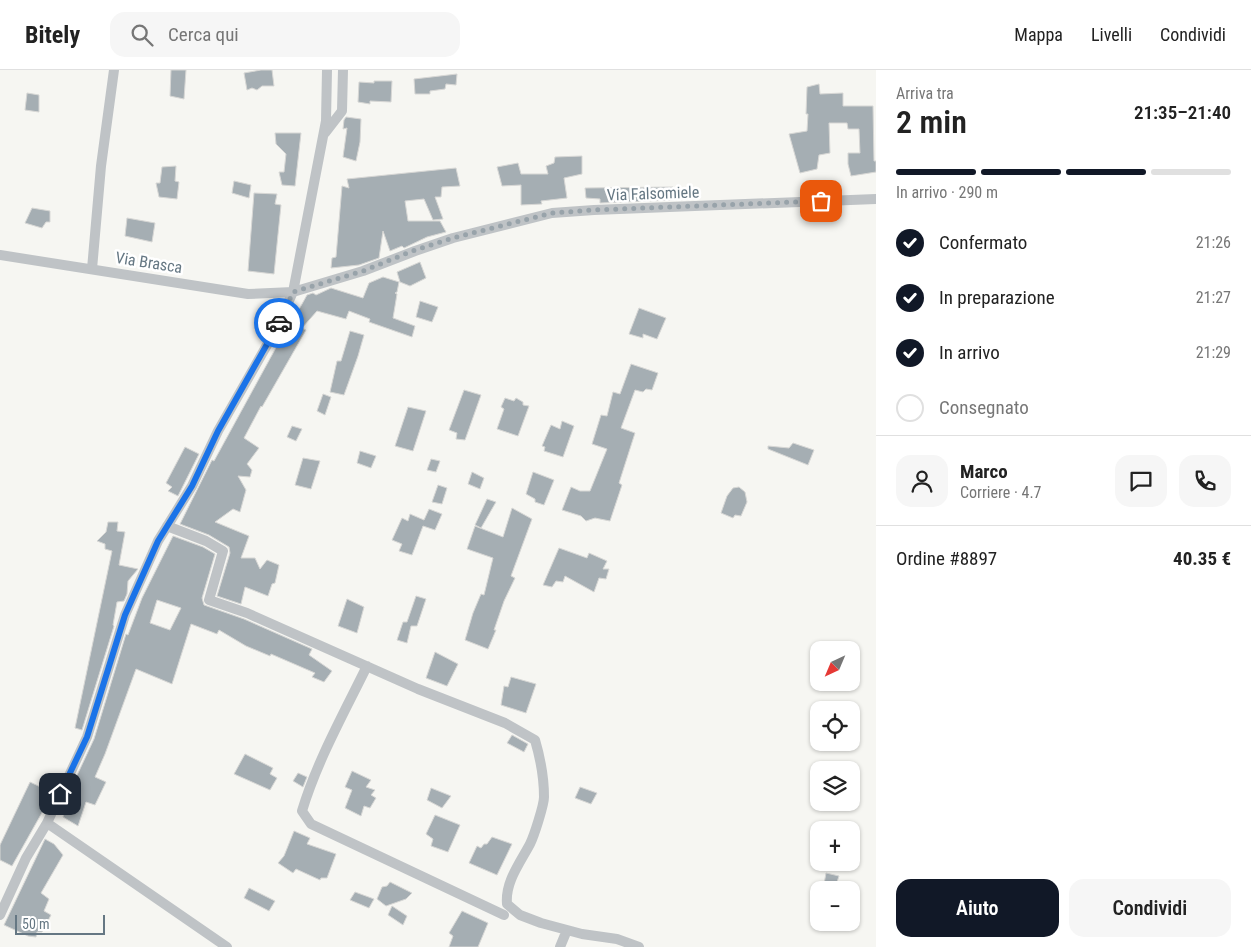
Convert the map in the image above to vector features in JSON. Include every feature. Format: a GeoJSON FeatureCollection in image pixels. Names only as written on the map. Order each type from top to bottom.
{"type":"FeatureCollection","features":[{"type":"Feature","properties":{"kind":"street"},"geometry":{"type":"LineString","coordinates":[[92,269],[101,166],[114,70]]}},
{"type":"Feature","properties":{"kind":"street"},"geometry":{"type":"LineString","coordinates":[[0,915],[26,858],[47,823],[87,737],[125,615],[158,541],[192,486],[218,431],[275,332],[293,292],[326,121],[327,70]]}},
{"type":"Feature","properties":{"kind":"street"},"geometry":{"type":"LineString","coordinates":[[323,136],[342,111],[343,70]]}},
{"type":"Feature","properties":{"kind":"street","name":"Via Falsomiele"},"geometry":{"type":"LineString","coordinates":[[293,292],[363,271],[415,250],[453,238],[552,213],[876,199]]}},
{"type":"Feature","properties":{"kind":"street","name":"Via Brasca"},"geometry":{"type":"LineString","coordinates":[[0,255],[248,294],[293,292]]}},
{"type":"Feature","properties":{"kind":"street"},"geometry":{"type":"LineString","coordinates":[[168,526],[206,541],[223,551],[209,600],[247,613],[418,689],[505,723],[535,740],[544,798],[532,842],[513,876],[506,894],[507,904],[520,915],[582,934],[617,939],[638,947]]}},
{"type":"Feature","properties":{"kind":"street"},"geometry":{"type":"LineString","coordinates":[[367,666],[306,796],[302,811],[311,824],[504,915]]}},
{"type":"Feature","properties":{"kind":"street"},"geometry":{"type":"LineString","coordinates":[[47,823],[227,947]]}},
{"type":"Feature","properties":{"kind":"street"},"geometry":{"type":"LineString","coordinates":[[560,947],[567,930]]}},
{"type":"Feature","properties":{"kind":"building"},"geometry":{"type":"Polygon","coordinates":[[[171,70],[186,70],[184,99],[170,96],[171,70]]]}},
{"type":"Feature","properties":{"kind":"building"},"geometry":{"type":"Polygon","coordinates":[[[272,70],[274,86],[262,86],[257,90],[252,88],[247,90],[244,73],[272,70]]]}},
{"type":"Feature","properties":{"kind":"building"},"geometry":{"type":"Polygon","coordinates":[[[457,74],[456,85],[446,84],[445,89],[430,91],[430,94],[415,94],[414,79],[457,74]]]}},
{"type":"Feature","properties":{"kind":"building"},"geometry":{"type":"Polygon","coordinates":[[[374,81],[392,81],[391,102],[370,101],[370,104],[358,102],[359,82],[374,83],[374,81]]]}},
{"type":"Feature","properties":{"kind":"building"},"geometry":{"type":"Polygon","coordinates":[[[819,84],[820,94],[843,93],[843,106],[873,106],[876,172],[851,176],[848,153],[860,153],[859,129],[848,129],[847,123],[829,123],[830,153],[819,155],[817,169],[800,173],[789,134],[807,131],[807,87],[819,84]]]}},
{"type":"Feature","properties":{"kind":"building"},"geometry":{"type":"Polygon","coordinates":[[[27,93],[39,95],[39,112],[25,110],[27,93]]]}},
{"type":"Feature","properties":{"kind":"building"},"geometry":{"type":"Polygon","coordinates":[[[346,117],[361,119],[360,142],[356,161],[343,157],[347,128],[343,129],[346,117]]]}},
{"type":"Feature","properties":{"kind":"building"},"geometry":{"type":"Polygon","coordinates":[[[275,133],[301,133],[295,186],[282,185],[279,172],[284,172],[286,154],[276,144],[275,133]]]}},
{"type":"Feature","properties":{"kind":"building"},"geometry":{"type":"Polygon","coordinates":[[[582,156],[582,174],[564,178],[567,198],[541,201],[542,204],[521,205],[521,185],[502,186],[497,167],[518,163],[521,174],[548,174],[546,166],[554,163],[555,157],[582,156]]]}},
{"type":"Feature","properties":{"kind":"building"},"geometry":{"type":"Polygon","coordinates":[[[176,166],[175,181],[179,182],[177,199],[159,197],[156,183],[160,183],[162,167],[176,166]]]}},
{"type":"Feature","properties":{"kind":"building"},"geometry":{"type":"Polygon","coordinates":[[[456,168],[460,186],[442,187],[441,197],[435,197],[443,219],[433,220],[424,199],[405,201],[408,221],[440,221],[446,232],[427,237],[404,248],[402,246],[390,251],[383,231],[379,258],[359,265],[331,268],[332,258],[336,257],[342,186],[349,188],[347,179],[456,168]]]}},
{"type":"Feature","properties":{"kind":"building"},"geometry":{"type":"Polygon","coordinates":[[[234,181],[251,185],[249,198],[232,193],[234,181]]]}},
{"type":"Feature","properties":{"kind":"building"},"geometry":{"type":"Polygon","coordinates":[[[673,187],[673,200],[600,203],[600,199],[586,198],[585,188],[673,187]]]}},
{"type":"Feature","properties":{"kind":"building"},"geometry":{"type":"Polygon","coordinates":[[[254,193],[277,194],[275,204],[281,205],[274,274],[248,271],[254,193]]]}},
{"type":"Feature","properties":{"kind":"building"},"geometry":{"type":"Polygon","coordinates":[[[32,208],[50,211],[50,222],[46,222],[42,228],[25,223],[32,208]]]}},
{"type":"Feature","properties":{"kind":"building"},"geometry":{"type":"Polygon","coordinates":[[[127,218],[155,223],[152,242],[125,236],[127,218]]]}},
{"type":"Feature","properties":{"kind":"building"},"geometry":{"type":"Polygon","coordinates":[[[420,262],[426,278],[410,286],[400,282],[397,272],[420,262]]]}},
{"type":"Feature","properties":{"kind":"building"},"geometry":{"type":"Polygon","coordinates":[[[383,277],[399,282],[397,292],[395,293],[397,294],[393,318],[415,326],[412,337],[369,322],[370,319],[349,311],[346,319],[317,311],[302,328],[306,330],[244,438],[259,448],[247,464],[252,470],[250,477],[238,476],[246,490],[240,512],[233,509],[215,522],[249,536],[241,558],[255,558],[260,569],[267,560],[279,565],[275,583],[272,584],[268,596],[245,587],[241,604],[217,596],[230,553],[229,547],[209,535],[180,524],[212,460],[214,461],[290,322],[292,322],[307,295],[313,293],[316,295],[331,288],[363,298],[369,283],[383,277]]]}},
{"type":"Feature","properties":{"kind":"building"},"geometry":{"type":"Polygon","coordinates":[[[420,301],[438,307],[432,322],[416,317],[420,301]]]}},
{"type":"Feature","properties":{"kind":"building"},"geometry":{"type":"Polygon","coordinates":[[[639,308],[666,318],[657,339],[643,334],[643,338],[629,334],[639,308]]]}},
{"type":"Feature","properties":{"kind":"building"},"geometry":{"type":"Polygon","coordinates":[[[350,331],[364,335],[344,395],[330,392],[337,361],[341,361],[350,331]]]}},
{"type":"Feature","properties":{"kind":"building"},"geometry":{"type":"Polygon","coordinates":[[[631,364],[658,373],[652,390],[646,389],[643,392],[635,390],[621,428],[635,433],[619,483],[622,485],[610,521],[595,518],[586,521],[581,516],[562,510],[571,487],[580,491],[590,491],[607,449],[592,444],[601,415],[607,416],[613,392],[620,394],[631,364]]]}},
{"type":"Feature","properties":{"kind":"building"},"geometry":{"type":"Polygon","coordinates":[[[464,390],[481,395],[465,440],[456,439],[457,433],[449,430],[464,390]]]}},
{"type":"Feature","properties":{"kind":"building"},"geometry":{"type":"Polygon","coordinates":[[[323,394],[331,397],[325,415],[317,411],[323,394]]]}},
{"type":"Feature","properties":{"kind":"building"},"geometry":{"type":"Polygon","coordinates":[[[505,398],[514,401],[516,398],[523,402],[523,405],[529,406],[518,436],[497,429],[504,409],[501,407],[505,398]]]}},
{"type":"Feature","properties":{"kind":"building"},"geometry":{"type":"Polygon","coordinates":[[[408,407],[426,411],[413,451],[395,446],[408,407]]]}},
{"type":"Feature","properties":{"kind":"building"},"geometry":{"type":"Polygon","coordinates":[[[562,421],[574,426],[563,457],[544,451],[545,447],[542,446],[551,425],[560,429],[562,421]]]}},
{"type":"Feature","properties":{"kind":"building"},"geometry":{"type":"Polygon","coordinates":[[[292,426],[302,429],[296,441],[287,437],[292,426]]]}},
{"type":"Feature","properties":{"kind":"building"},"geometry":{"type":"Polygon","coordinates":[[[793,443],[814,450],[808,465],[768,449],[768,446],[789,448],[793,443]]]}},
{"type":"Feature","properties":{"kind":"building"},"geometry":{"type":"Polygon","coordinates":[[[185,447],[199,454],[178,496],[168,491],[172,487],[166,483],[185,447]]]}},
{"type":"Feature","properties":{"kind":"building"},"geometry":{"type":"Polygon","coordinates":[[[360,451],[376,456],[371,468],[357,463],[360,451]]]}},
{"type":"Feature","properties":{"kind":"building"},"geometry":{"type":"Polygon","coordinates":[[[303,458],[320,461],[311,489],[295,485],[303,458]]]}},
{"type":"Feature","properties":{"kind":"building"},"geometry":{"type":"Polygon","coordinates":[[[431,459],[440,461],[436,472],[427,470],[431,459]]]}},
{"type":"Feature","properties":{"kind":"building"},"geometry":{"type":"Polygon","coordinates":[[[472,472],[484,478],[480,489],[468,484],[472,472]]]}},
{"type":"Feature","properties":{"kind":"building"},"geometry":{"type":"Polygon","coordinates":[[[533,472],[554,480],[544,505],[535,502],[535,499],[526,494],[533,472]]]}},
{"type":"Feature","properties":{"kind":"building"},"geometry":{"type":"Polygon","coordinates":[[[438,485],[447,488],[442,504],[432,502],[438,485]]]}},
{"type":"Feature","properties":{"kind":"building"},"geometry":{"type":"Polygon","coordinates":[[[739,487],[745,492],[747,502],[741,516],[735,515],[733,518],[721,513],[727,496],[733,488],[739,487]]]}},
{"type":"Feature","properties":{"kind":"building"},"geometry":{"type":"Polygon","coordinates":[[[487,499],[496,502],[481,528],[475,525],[487,499]]]}},
{"type":"Feature","properties":{"kind":"building"},"geometry":{"type":"Polygon","coordinates":[[[512,508],[532,519],[511,576],[515,578],[504,601],[494,630],[496,630],[488,649],[465,640],[481,594],[484,595],[493,558],[467,549],[475,526],[503,537],[512,508]]]}},
{"type":"Feature","properties":{"kind":"building"},"geometry":{"type":"Polygon","coordinates":[[[429,509],[442,514],[435,530],[423,526],[412,555],[399,551],[402,544],[392,540],[402,518],[408,521],[410,514],[424,520],[429,509]]]}},
{"type":"Feature","properties":{"kind":"building"},"geometry":{"type":"Polygon","coordinates":[[[108,522],[118,522],[117,531],[125,532],[119,565],[138,569],[128,581],[127,594],[124,601],[117,602],[114,626],[82,730],[75,728],[112,551],[105,549],[105,544],[97,541],[106,532],[108,522]]]}},
{"type":"Feature","properties":{"kind":"building"},"geometry":{"type":"Polygon","coordinates":[[[173,536],[203,547],[215,554],[202,598],[204,605],[244,619],[312,649],[309,655],[332,671],[324,682],[312,677],[315,673],[271,654],[270,656],[246,646],[219,630],[217,634],[191,624],[172,684],[136,669],[95,777],[106,782],[95,805],[86,802],[78,826],[63,817],[72,786],[94,739],[126,634],[128,635],[142,598],[173,536]],[[157,600],[150,623],[170,630],[181,608],[157,600]]]}},
{"type":"Feature","properties":{"kind":"building"},"geometry":{"type":"Polygon","coordinates":[[[559,548],[587,558],[589,553],[607,561],[603,569],[609,569],[606,579],[599,578],[594,592],[565,576],[563,582],[556,581],[552,587],[543,585],[559,548]]]}},
{"type":"Feature","properties":{"kind":"building"},"geometry":{"type":"Polygon","coordinates":[[[416,596],[426,599],[417,626],[411,626],[407,643],[397,640],[403,622],[407,622],[416,596]]]}},
{"type":"Feature","properties":{"kind":"building"},"geometry":{"type":"Polygon","coordinates":[[[347,599],[364,607],[357,633],[338,626],[347,599]]]}},
{"type":"Feature","properties":{"kind":"building"},"geometry":{"type":"Polygon","coordinates":[[[435,652],[458,664],[447,686],[426,678],[435,652]]]}},
{"type":"Feature","properties":{"kind":"building"},"geometry":{"type":"Polygon","coordinates":[[[511,677],[536,684],[526,713],[501,705],[504,686],[508,687],[511,677]]]}},
{"type":"Feature","properties":{"kind":"building"},"geometry":{"type":"Polygon","coordinates":[[[512,735],[528,744],[524,752],[507,743],[512,735]]]}},
{"type":"Feature","properties":{"kind":"building"},"geometry":{"type":"Polygon","coordinates":[[[245,754],[273,768],[270,774],[277,778],[270,790],[234,774],[245,754]]]}},
{"type":"Feature","properties":{"kind":"building"},"geometry":{"type":"Polygon","coordinates":[[[352,771],[371,780],[366,787],[375,790],[371,795],[376,798],[370,808],[364,806],[361,816],[345,808],[352,790],[345,787],[352,771]]]}},
{"type":"Feature","properties":{"kind":"building"},"geometry":{"type":"Polygon","coordinates":[[[298,773],[307,777],[303,787],[293,781],[298,773]]]}},
{"type":"Feature","properties":{"kind":"building"},"geometry":{"type":"Polygon","coordinates":[[[30,782],[53,793],[12,866],[0,860],[0,845],[30,782]]]}},
{"type":"Feature","properties":{"kind":"building"},"geometry":{"type":"Polygon","coordinates":[[[580,787],[597,793],[591,804],[575,798],[580,787]]]}},
{"type":"Feature","properties":{"kind":"building"},"geometry":{"type":"Polygon","coordinates":[[[431,788],[451,796],[442,808],[427,800],[431,788]]]}},
{"type":"Feature","properties":{"kind":"building"},"geometry":{"type":"Polygon","coordinates":[[[435,815],[460,825],[448,852],[431,846],[433,839],[426,834],[435,815]]]}},
{"type":"Feature","properties":{"kind":"building"},"geometry":{"type":"Polygon","coordinates":[[[294,831],[310,838],[307,844],[336,854],[327,878],[321,878],[320,880],[296,869],[293,873],[278,863],[284,856],[294,831]]]}},
{"type":"Feature","properties":{"kind":"building"},"geometry":{"type":"Polygon","coordinates":[[[492,837],[512,844],[497,875],[469,863],[477,846],[481,848],[492,837]]]}},
{"type":"Feature","properties":{"kind":"building"},"geometry":{"type":"Polygon","coordinates":[[[45,839],[54,844],[63,855],[41,893],[49,899],[44,911],[51,915],[42,932],[37,932],[36,937],[28,936],[4,925],[45,839]]]}},
{"type":"Feature","properties":{"kind":"building"},"geometry":{"type":"Polygon","coordinates":[[[826,873],[839,876],[837,881],[825,881],[826,873]]]}},
{"type":"Feature","properties":{"kind":"building"},"geometry":{"type":"Polygon","coordinates":[[[390,882],[412,893],[406,899],[386,906],[377,899],[382,887],[387,886],[390,882]]]}},
{"type":"Feature","properties":{"kind":"building"},"geometry":{"type":"Polygon","coordinates":[[[249,888],[275,901],[269,911],[244,898],[249,888]]]}},
{"type":"Feature","properties":{"kind":"building"},"geometry":{"type":"Polygon","coordinates":[[[355,892],[374,899],[369,908],[350,900],[355,892]]]}},
{"type":"Feature","properties":{"kind":"building"},"geometry":{"type":"Polygon","coordinates":[[[392,906],[407,916],[403,925],[388,915],[392,906]]]}},
{"type":"Feature","properties":{"kind":"building"},"geometry":{"type":"Polygon","coordinates":[[[462,911],[488,923],[478,947],[449,947],[453,936],[449,933],[462,911]]]}},
{"type":"Feature","properties":{"kind":"way so far"},"geometry":{"type":"LineString","coordinates":[[279,323],[293,292],[363,271],[415,250],[453,238],[552,213],[821,201]]}},
{"type":"Feature","properties":{"kind":"route"},"geometry":{"type":"LineString","coordinates":[[60,794],[87,737],[125,615],[158,541],[192,486],[218,431],[279,323]]}}]}
